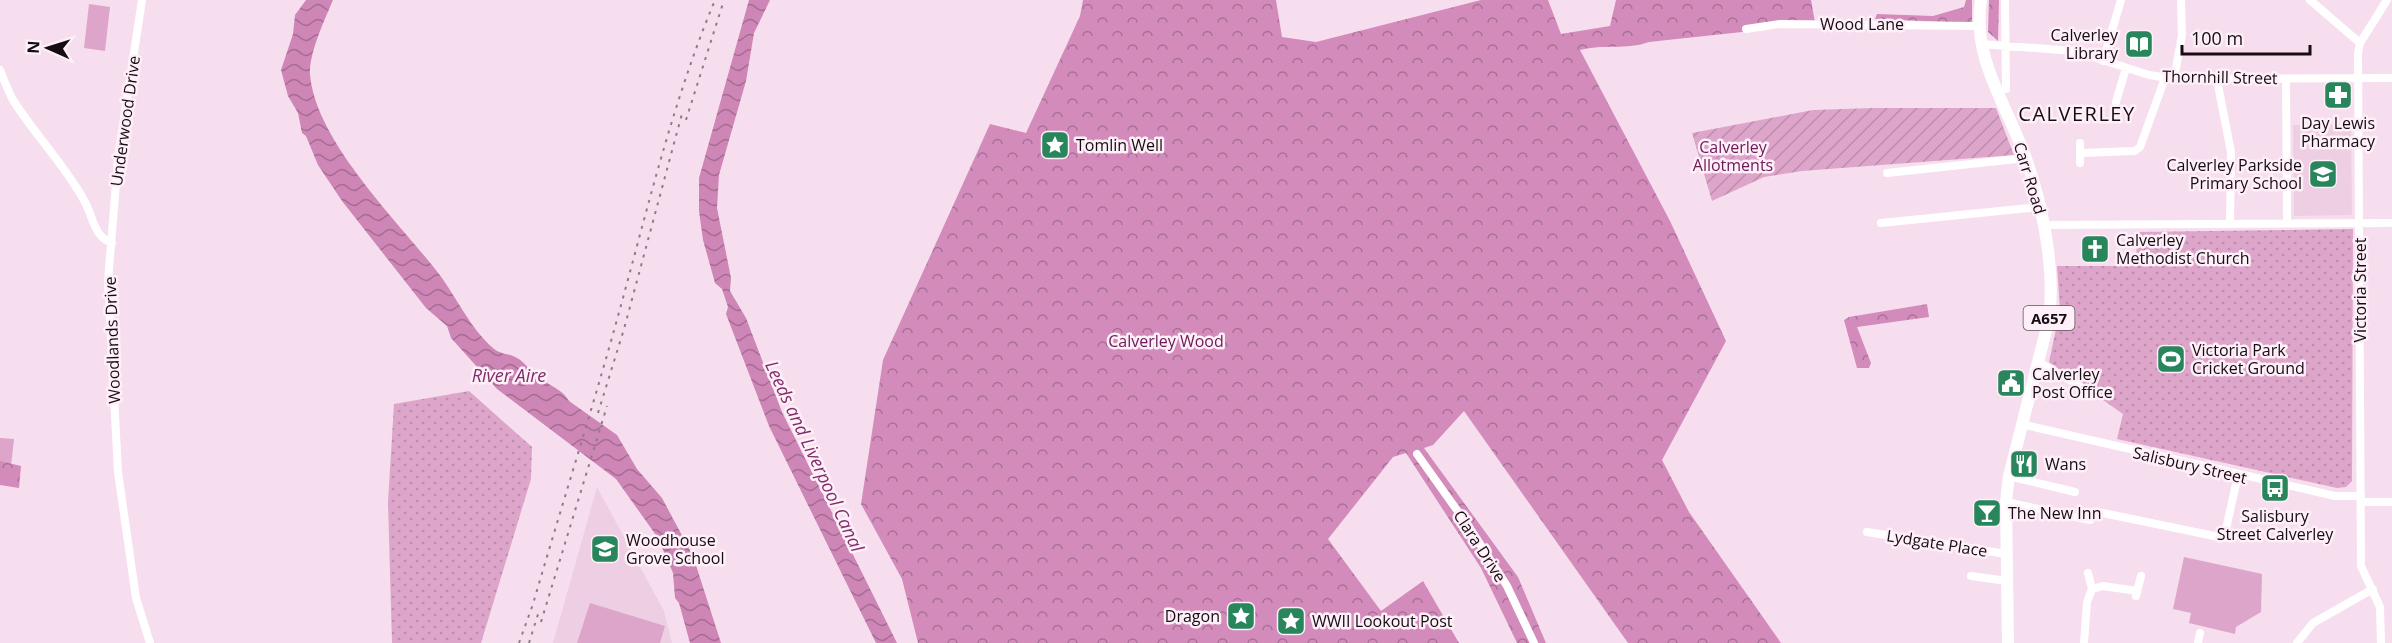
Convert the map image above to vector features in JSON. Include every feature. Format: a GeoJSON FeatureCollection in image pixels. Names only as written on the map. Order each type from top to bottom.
{"type":"FeatureCollection","features":[{"type":"Feature","properties":{"kind":"main road","name":"Carr Road"},"geometry":{"type":"LineString","coordinates":[[1981,0],[1979,26],[1986,67],[2026,158],[2040,207],[2052,297],[2009,476],[2006,502],[2008,643]]}},
{"type":"Feature","properties":{"kind":"street","name":"Underwood Drive"},"geometry":{"type":"LineString","coordinates":[[111,243],[118,158],[142,0]]}},
{"type":"Feature","properties":{"kind":"street"},"geometry":{"type":"LineString","coordinates":[[2005,0],[2003,45],[2006,89]]}},
{"type":"Feature","properties":{"kind":"street"},"geometry":{"type":"LineString","coordinates":[[2103,61],[2121,0]]}},
{"type":"Feature","properties":{"kind":"street"},"geometry":{"type":"LineString","coordinates":[[2080,153],[2135,151],[2140,147],[2169,78],[2182,35],[2181,0]]}},
{"type":"Feature","properties":{"kind":"street"},"geometry":{"type":"LineString","coordinates":[[2310,0],[2360,43],[2387,0]]}},
{"type":"Feature","properties":{"kind":"street","name":"Wood Lane"},"geometry":{"type":"LineString","coordinates":[[1746,29],[1780,24],[1979,26]]}},
{"type":"Feature","properties":{"kind":"street","name":"Victoria Street"},"geometry":{"type":"LineString","coordinates":[[2360,43],[2361,566],[2380,607],[2380,643]]}},
{"type":"Feature","properties":{"kind":"street","name":"Thornhill Street"},"geometry":{"type":"LineString","coordinates":[[1981,44],[2075,51],[2126,68],[2169,78],[2217,80],[2392,78]]}},
{"type":"Feature","properties":{"kind":"street"},"geometry":{"type":"LineString","coordinates":[[2116,102],[2126,68]]}},
{"type":"Feature","properties":{"kind":"street"},"geometry":{"type":"LineString","coordinates":[[0,70],[12,99],[66,170],[86,204],[98,233],[104,240],[111,243]]}},
{"type":"Feature","properties":{"kind":"street"},"geometry":{"type":"LineString","coordinates":[[2286,79],[2287,223]]}},
{"type":"Feature","properties":{"kind":"street"},"geometry":{"type":"LineString","coordinates":[[2217,80],[2231,152],[2230,224]]}},
{"type":"Feature","properties":{"kind":"street"},"geometry":{"type":"LineString","coordinates":[[2080,143],[2080,163]]}},
{"type":"Feature","properties":{"kind":"street"},"geometry":{"type":"LineString","coordinates":[[1887,172],[2026,158]]}},
{"type":"Feature","properties":{"kind":"street"},"geometry":{"type":"LineString","coordinates":[[1881,223],[2040,207]]}},
{"type":"Feature","properties":{"kind":"street"},"geometry":{"type":"LineString","coordinates":[[2043,225],[2392,223]]}},
{"type":"Feature","properties":{"kind":"street","name":"Woodlands Drive"},"geometry":{"type":"LineString","coordinates":[[111,243],[108,282],[118,472],[136,598],[150,643]]}},
{"type":"Feature","properties":{"kind":"street"},"geometry":{"type":"LineString","coordinates":[[2038,362],[2080,386]]}},
{"type":"Feature","properties":{"kind":"street","name":"Salisbury Street"},"geometry":{"type":"LineString","coordinates":[[2020,424],[2335,496],[2392,502]]}},
{"type":"Feature","properties":{"kind":"street","name":"Clara Drive"},"geometry":{"type":"LineString","coordinates":[[1417,454],[1469,527],[1507,586],[1533,643]]}},
{"type":"Feature","properties":{"kind":"street"},"geometry":{"type":"LineString","coordinates":[[2098,512],[2224,538],[2238,475]]}},
{"type":"Feature","properties":{"kind":"street"},"geometry":{"type":"LineString","coordinates":[[2009,476],[2075,492]]}},
{"type":"Feature","properties":{"kind":"street"},"geometry":{"type":"LineString","coordinates":[[2006,502],[2090,520]]}},
{"type":"Feature","properties":{"kind":"street","name":"Lydgate Place"},"geometry":{"type":"LineString","coordinates":[[1867,532],[2006,554]]}},
{"type":"Feature","properties":{"kind":"street"},"geometry":{"type":"LineString","coordinates":[[2084,643],[2087,602],[2092,589],[2088,573]]}},
{"type":"Feature","properties":{"kind":"street"},"geometry":{"type":"LineString","coordinates":[[1971,576],[2007,581]]}},
{"type":"Feature","properties":{"kind":"street"},"geometry":{"type":"LineString","coordinates":[[2092,589],[2103,586],[2136,594],[2141,576]]}},
{"type":"Feature","properties":{"kind":"street"},"geometry":{"type":"LineString","coordinates":[[2297,643],[2313,623],[2373,589]]}},
{"type":"Feature","properties":{"kind":"street"},"geometry":{"type":"LineString","coordinates":[[2198,643],[2200,633]]}},
{"type":"Feature","properties":{"kind":"shaded area","name":"Calverley Parkside Primary School"},"geometry":{"type":"Polygon","coordinates":[[[2351,124],[2352,215],[2294,216],[2293,125],[2351,124]]]}},
{"type":"Feature","properties":{"kind":"shaded area","name":"Woodhouse Grove School"},"geometry":{"type":"Polygon","coordinates":[[[597,487],[664,611],[672,643],[553,643],[597,487]]]}},
{"type":"Feature","properties":{"kind":"green space","name":"Calverley Wood"},"geometry":{"type":"Polygon","coordinates":[[[1083,0],[1276,0],[1282,37],[1316,42],[1481,0],[1548,0],[1561,34],[1610,26],[1616,0],[1811,0],[1816,28],[1779,28],[1580,50],[1670,221],[1726,341],[1662,460],[1689,512],[1781,643],[1628,643],[1464,411],[1433,445],[1424,448],[1518,577],[1546,643],[1517,643],[1481,568],[1406,453],[1393,457],[1328,539],[1381,611],[1423,581],[1459,643],[918,643],[902,579],[861,504],[883,360],[990,124],[1026,133],[1080,16],[1083,0]]]}},
{"type":"Feature","properties":{"kind":"green space"},"geometry":{"type":"Polygon","coordinates":[[[1966,0],[1972,0],[1972,23],[1875,19],[1877,14],[1933,16],[1964,7],[1966,0]]]}},
{"type":"Feature","properties":{"kind":"green space"},"geometry":{"type":"Polygon","coordinates":[[[1989,0],[1999,0],[1998,41],[1988,32],[1989,0]]]}},
{"type":"Feature","properties":{"kind":"green space"},"geometry":{"type":"Polygon","coordinates":[[[89,4],[110,7],[105,51],[84,48],[89,4]]]}},
{"type":"Feature","properties":{"kind":"green space","name":"Calverley Allotments"},"geometry":{"type":"Polygon","coordinates":[[[1996,108],[2014,155],[1802,171],[1764,177],[1712,201],[1692,133],[1813,110],[1996,108]]]}},
{"type":"Feature","properties":{"kind":"green space"},"geometry":{"type":"Polygon","coordinates":[[[2353,229],[2352,481],[2346,487],[2337,488],[2117,439],[2123,414],[2049,362],[2060,310],[2057,266],[2136,266],[2137,232],[2353,229]]]}},
{"type":"Feature","properties":{"kind":"green space"},"geometry":{"type":"Polygon","coordinates":[[[1927,304],[1929,317],[1857,327],[1871,363],[1869,368],[1857,368],[1844,320],[1849,317],[1927,304]]]}},
{"type":"Feature","properties":{"kind":"green space"},"geometry":{"type":"Polygon","coordinates":[[[469,391],[532,447],[531,479],[481,643],[392,643],[388,502],[394,404],[469,391]]]}},
{"type":"Feature","properties":{"kind":"green space"},"geometry":{"type":"Polygon","coordinates":[[[0,438],[14,439],[11,466],[0,464],[0,438]]]}},
{"type":"Feature","properties":{"kind":"green space"},"geometry":{"type":"Polygon","coordinates":[[[0,461],[21,466],[19,488],[0,485],[0,461]]]}},
{"type":"Feature","properties":{"kind":"green space"},"geometry":{"type":"Polygon","coordinates":[[[2184,557],[2262,574],[2261,612],[2236,627],[2235,634],[2189,623],[2191,613],[2173,609],[2184,557]]]}},
{"type":"Feature","properties":{"kind":"green space"},"geometry":{"type":"Polygon","coordinates":[[[590,603],[665,626],[660,643],[577,643],[590,603]]]}},
{"type":"Feature","properties":{"kind":"water","name":"River Aire"},"geometry":{"type":"Polygon","coordinates":[[[306,0],[333,0],[315,46],[310,74],[315,100],[342,153],[361,180],[439,274],[485,340],[496,350],[519,359],[534,374],[558,389],[569,401],[617,435],[637,469],[662,498],[693,556],[721,643],[690,643],[679,603],[675,598],[673,573],[658,538],[616,479],[497,389],[451,338],[447,326],[426,308],[342,201],[318,165],[306,136],[302,133],[298,113],[288,96],[281,70],[293,34],[295,15],[306,0]]]}},
{"type":"Feature","properties":{"kind":"water"},"geometry":{"type":"Polygon","coordinates":[[[749,0],[770,0],[754,33],[746,81],[719,175],[717,208],[731,278],[730,291],[746,318],[782,412],[897,643],[876,643],[769,426],[726,314],[728,307],[722,289],[715,283],[703,240],[699,211],[699,178],[749,0]]]}},
{"type":"Feature","properties":{"kind":"railway"},"geometry":{"type":"LineString","coordinates":[[519,643],[533,604],[591,411],[676,109],[715,0]]}},
{"type":"Feature","properties":{"kind":"railway"},"geometry":{"type":"LineString","coordinates":[[686,120],[724,0]]}},
{"type":"Feature","properties":{"kind":"railway"},"geometry":{"type":"LineString","coordinates":[[598,413],[624,329],[683,110]]}},
{"type":"Feature","properties":{"kind":"railway"},"geometry":{"type":"LineString","coordinates":[[541,622],[607,406]]}},
{"type":"Feature","properties":{"kind":"railway"},"geometry":{"type":"LineString","coordinates":[[529,643],[539,611]]}},
{"type":"Feature","properties":{"kind":"place","name":"Calverley Library"},"geometry":{"type":"Point","coordinates":[2139,44]}},
{"type":"Feature","properties":{"kind":"place","name":"Day Lewis Pharmacy"},"geometry":{"type":"Point","coordinates":[2338,95]}},
{"type":"Feature","properties":{"kind":"place","name":"Tomlin Well"},"geometry":{"type":"Point","coordinates":[1055,145]}},
{"type":"Feature","properties":{"kind":"place","name":"Calverley Parkside Primary School"},"geometry":{"type":"Point","coordinates":[2323,174]}},
{"type":"Feature","properties":{"kind":"place","name":"Calverley Methodist Church"},"geometry":{"type":"Point","coordinates":[2095,249]}},
{"type":"Feature","properties":{"kind":"place","name":"Victoria Park Cricket Ground"},"geometry":{"type":"Point","coordinates":[2171,359]}},
{"type":"Feature","properties":{"kind":"place","name":"Calverley Post Office"},"geometry":{"type":"Point","coordinates":[2011,383]}},
{"type":"Feature","properties":{"kind":"place","name":"Wans"},"geometry":{"type":"Point","coordinates":[2024,464]}},
{"type":"Feature","properties":{"kind":"place","name":"Salisbury Street Calverley"},"geometry":{"type":"Point","coordinates":[2275,488]}},
{"type":"Feature","properties":{"kind":"place","name":"The New Inn"},"geometry":{"type":"Point","coordinates":[1987,513]}},
{"type":"Feature","properties":{"kind":"place","name":"Woodhouse Grove School"},"geometry":{"type":"Point","coordinates":[605,549]}},
{"type":"Feature","properties":{"kind":"place","name":"Dragon"},"geometry":{"type":"Point","coordinates":[1241,616]}},
{"type":"Feature","properties":{"kind":"place","name":"WWII Lookout Post"},"geometry":{"type":"Point","coordinates":[1291,621]}},
{"type":"Feature","properties":{"kind":"district","name":"CALVERLEY"},"geometry":{"type":"Point","coordinates":[2077,113]}},
{"type":"Feature","properties":{"kind":"water label","name":"Leeds and Liverpool Canal"},"geometry":{"type":"Point","coordinates":[815,456]}}]}
